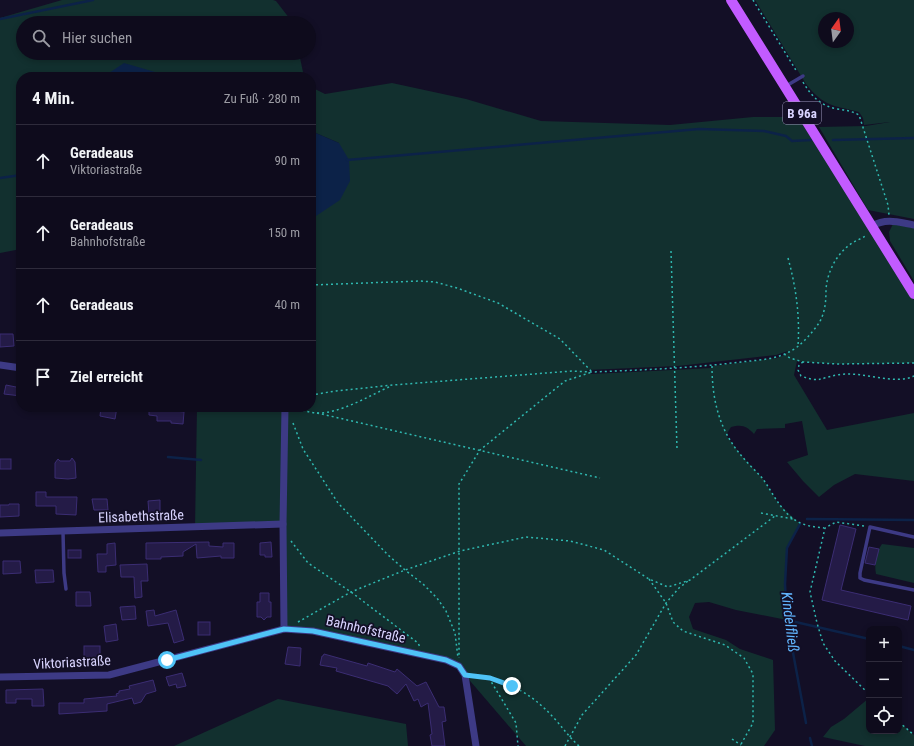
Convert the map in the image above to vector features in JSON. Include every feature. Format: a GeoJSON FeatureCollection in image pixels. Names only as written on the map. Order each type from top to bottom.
{"type":"FeatureCollection","features":[{"type":"Feature","properties":{"kind":"main road","name":"B 96a"},"geometry":{"type":"LineString","coordinates":[[732,0],[914,294]]}},
{"type":"Feature","properties":{"kind":"street"},"geometry":{"type":"LineString","coordinates":[[871,226],[880,221],[914,225]]}},
{"type":"Feature","properties":{"kind":"street"},"geometry":{"type":"LineString","coordinates":[[0,365],[16,367]]}},
{"type":"Feature","properties":{"kind":"street"},"geometry":{"type":"LineString","coordinates":[[284,629],[283,524],[285,412]]}},
{"type":"Feature","properties":{"kind":"street","name":"Elisabethstraße"},"geometry":{"type":"LineString","coordinates":[[0,533],[283,524]]}},
{"type":"Feature","properties":{"kind":"street","name":"Bahnhofstraße"},"geometry":{"type":"LineString","coordinates":[[284,629],[313,631],[446,660],[459,666]]}},
{"type":"Feature","properties":{"kind":"street","name":"Viktoriastraße"},"geometry":{"type":"LineString","coordinates":[[0,677],[108,675],[284,629]]}},
{"type":"Feature","properties":{"kind":"street"},"geometry":{"type":"LineString","coordinates":[[459,666],[465,675],[476,746]]}},
{"type":"Feature","properties":{"kind":"lane"},"geometry":{"type":"LineString","coordinates":[[785,87],[803,76]]}},
{"type":"Feature","properties":{"kind":"lane"},"geometry":{"type":"LineString","coordinates":[[914,537],[870,527],[860,573],[860,578],[864,580],[914,590]]}},
{"type":"Feature","properties":{"kind":"lane"},"geometry":{"type":"LineString","coordinates":[[63,532],[66,589]]}},
{"type":"Feature","properties":{"kind":"path"},"geometry":{"type":"LineString","coordinates":[[865,134],[888,205],[889,221]]}},
{"type":"Feature","properties":{"kind":"path"},"geometry":{"type":"LineString","coordinates":[[316,394],[393,385],[572,371],[592,372],[712,366],[777,357],[790,352],[798,346],[820,322],[825,310],[826,285],[835,259],[849,245],[866,235],[871,226]]}},
{"type":"Feature","properties":{"kind":"path"},"geometry":{"type":"LineString","coordinates":[[671,251],[677,449]]}},
{"type":"Feature","properties":{"kind":"path"},"geometry":{"type":"LineString","coordinates":[[788,258],[798,306],[798,346]]}},
{"type":"Feature","properties":{"kind":"path"},"geometry":{"type":"LineString","coordinates":[[316,285],[420,281],[435,282],[457,288],[498,303],[560,339],[592,372]]}},
{"type":"Feature","properties":{"kind":"path"},"geometry":{"type":"LineString","coordinates":[[784,354],[790,358],[803,362],[838,364],[914,363]]}},
{"type":"Feature","properties":{"kind":"path"},"geometry":{"type":"LineString","coordinates":[[803,362],[799,365],[798,370],[801,376],[810,380],[821,380],[837,375],[851,374],[897,380],[908,379],[914,376]]}},
{"type":"Feature","properties":{"kind":"path"},"geometry":{"type":"LineString","coordinates":[[712,366],[717,409],[721,425],[726,435],[762,479],[778,503],[793,519]]}},
{"type":"Feature","properties":{"kind":"path"},"geometry":{"type":"LineString","coordinates":[[459,666],[459,484],[480,450],[565,381],[592,372]]}},
{"type":"Feature","properties":{"kind":"path"},"geometry":{"type":"LineString","coordinates":[[317,413],[336,410],[393,385]]}},
{"type":"Feature","properties":{"kind":"path"},"geometry":{"type":"LineString","coordinates":[[313,412],[600,478]]}},
{"type":"Feature","properties":{"kind":"path"},"geometry":{"type":"LineString","coordinates":[[292,421],[303,449],[338,503],[405,570],[423,584],[437,598],[446,611],[455,633],[459,666]]}},
{"type":"Feature","properties":{"kind":"path"},"geometry":{"type":"LineString","coordinates":[[761,513],[793,519],[806,525],[825,528],[836,522],[870,527]]}},
{"type":"Feature","properties":{"kind":"path"},"geometry":{"type":"LineString","coordinates":[[565,746],[582,715],[636,655],[666,603],[679,588],[775,516]]}},
{"type":"Feature","properties":{"kind":"path"},"geometry":{"type":"LineString","coordinates":[[825,528],[810,592],[817,623],[823,643],[835,661],[866,691]]}},
{"type":"Feature","properties":{"kind":"path"},"geometry":{"type":"LineString","coordinates":[[284,532],[308,563],[351,592],[418,643],[424,656]]}},
{"type":"Feature","properties":{"kind":"path"},"geometry":{"type":"LineString","coordinates":[[298,622],[351,592],[405,570],[460,551],[526,537],[570,541],[604,550],[649,579],[668,587],[690,580]]}},
{"type":"Feature","properties":{"kind":"path"},"geometry":{"type":"LineString","coordinates":[[649,579],[666,603],[672,622],[683,632],[725,645],[744,658],[753,674],[753,723],[740,745],[732,739]]}},
{"type":"Feature","properties":{"kind":"path"},"geometry":{"type":"LineString","coordinates":[[465,675],[490,678],[512,686],[530,696],[554,718],[569,737],[579,746]]}},
{"type":"Feature","properties":{"kind":"path"},"geometry":{"type":"LineString","coordinates":[[490,678],[516,723],[518,746]]}},
{"type":"Feature","properties":{"kind":"path"},"geometry":{"type":"LineString","coordinates":[[902,725],[914,735]]}},
{"type":"Feature","properties":{"kind":"green space"},"geometry":{"type":"Polygon","coordinates":[[[62,0],[273,0],[276,1],[288,16],[16,16],[16,60],[300,60],[303,72],[16,72],[16,250],[0,253],[0,18],[62,0]]]}},
{"type":"Feature","properties":{"kind":"green space"},"geometry":{"type":"Polygon","coordinates":[[[755,0],[914,0],[914,219],[868,210],[819,127],[866,126],[890,122],[864,125],[863,118],[859,112],[830,104],[812,92],[755,0]]]}},
{"type":"Feature","properties":{"kind":"green space"},"geometry":{"type":"Polygon","coordinates":[[[392,83],[466,99],[541,121],[670,125],[753,117],[798,117],[876,237],[914,300],[914,363],[838,364],[797,361],[794,375],[827,430],[914,413],[914,481],[855,474],[834,485],[819,497],[787,462],[808,455],[802,421],[785,424],[785,428],[757,429],[754,434],[744,426],[735,426],[731,427],[726,435],[740,454],[763,479],[778,503],[800,524],[787,548],[785,584],[787,620],[736,610],[709,602],[695,603],[689,617],[693,629],[726,640],[740,649],[773,660],[775,730],[764,746],[526,746],[465,675],[446,660],[284,629],[283,524],[195,528],[197,412],[316,412],[316,209],[339,143],[316,133],[316,90],[325,94],[392,83]],[[788,351],[776,355],[678,366],[587,370],[591,374],[712,368],[713,366],[777,358],[784,355],[788,351]]]}},
{"type":"Feature","properties":{"kind":"green space"},"geometry":{"type":"Polygon","coordinates":[[[893,224],[914,228],[914,281],[890,241],[889,232],[893,224]]]}},
{"type":"Feature","properties":{"kind":"green space"},"geometry":{"type":"Polygon","coordinates":[[[882,544],[914,548],[914,583],[876,574],[876,558],[882,544]]]}},
{"type":"Feature","properties":{"kind":"green space"},"geometry":{"type":"Polygon","coordinates":[[[278,699],[406,724],[408,746],[174,746],[278,699]]]}},
{"type":"Feature","properties":{"kind":"green space"},"geometry":{"type":"Polygon","coordinates":[[[866,701],[866,734],[902,734],[902,725],[914,735],[914,746],[865,746],[823,737],[831,727],[844,719],[866,701]]]}},
{"type":"Feature","properties":{"kind":"water"},"geometry":{"type":"Polygon","coordinates":[[[124,63],[155,72],[110,72],[124,63]]]}},
{"type":"Feature","properties":{"kind":"water"},"geometry":{"type":"Polygon","coordinates":[[[316,133],[339,143],[349,160],[350,181],[340,200],[316,216],[316,133]]]}},
{"type":"Feature","properties":{"kind":"building"},"geometry":{"type":"Polygon","coordinates":[[[0,334],[13,334],[14,346],[0,347],[0,334]]]}},
{"type":"Feature","properties":{"kind":"building"},"geometry":{"type":"Polygon","coordinates":[[[6,385],[16,387],[16,395],[4,394],[6,385]]]}},
{"type":"Feature","properties":{"kind":"building"},"geometry":{"type":"Polygon","coordinates":[[[100,412],[116,412],[115,419],[100,416],[100,412]]]}},
{"type":"Feature","properties":{"kind":"building"},"geometry":{"type":"Polygon","coordinates":[[[149,412],[184,412],[183,424],[171,423],[171,421],[157,421],[157,416],[149,415],[149,412]]]}},
{"type":"Feature","properties":{"kind":"building"},"geometry":{"type":"Polygon","coordinates":[[[72,458],[75,462],[76,478],[55,478],[55,463],[58,459],[60,461],[70,461],[72,458]]]}},
{"type":"Feature","properties":{"kind":"building"},"geometry":{"type":"Polygon","coordinates":[[[0,459],[11,459],[11,469],[0,469],[0,459]]]}},
{"type":"Feature","properties":{"kind":"building"},"geometry":{"type":"Polygon","coordinates":[[[36,492],[46,492],[46,497],[77,497],[76,515],[56,514],[56,506],[36,506],[36,492]]]}},
{"type":"Feature","properties":{"kind":"building"},"geometry":{"type":"Polygon","coordinates":[[[92,499],[107,499],[108,510],[94,510],[92,499]]]}},
{"type":"Feature","properties":{"kind":"building"},"geometry":{"type":"Polygon","coordinates":[[[160,500],[160,513],[149,514],[148,501],[160,500]]]}},
{"type":"Feature","properties":{"kind":"building"},"geometry":{"type":"Polygon","coordinates":[[[19,504],[19,516],[0,517],[0,505],[19,504]]]}},
{"type":"Feature","properties":{"kind":"building"},"geometry":{"type":"Polygon","coordinates":[[[840,525],[856,529],[841,590],[911,606],[908,620],[822,600],[840,525]]]}},
{"type":"Feature","properties":{"kind":"building"},"geometry":{"type":"Polygon","coordinates":[[[209,542],[209,546],[223,547],[223,543],[234,543],[234,558],[221,558],[221,556],[197,558],[196,544],[183,552],[183,556],[161,557],[161,559],[146,559],[146,543],[209,542]]]}},
{"type":"Feature","properties":{"kind":"building"},"geometry":{"type":"Polygon","coordinates":[[[271,542],[272,557],[260,555],[260,543],[271,542]]]}},
{"type":"Feature","properties":{"kind":"building"},"geometry":{"type":"Polygon","coordinates":[[[115,543],[116,565],[106,566],[106,572],[98,572],[97,554],[107,554],[107,544],[115,543]]]}},
{"type":"Feature","properties":{"kind":"building"},"geometry":{"type":"Polygon","coordinates":[[[869,547],[879,549],[875,565],[865,563],[869,547]]]}},
{"type":"Feature","properties":{"kind":"building"},"geometry":{"type":"Polygon","coordinates":[[[68,550],[81,550],[81,558],[68,558],[68,550]]]}},
{"type":"Feature","properties":{"kind":"building"},"geometry":{"type":"Polygon","coordinates":[[[3,561],[20,561],[21,573],[3,574],[3,561]]]}},
{"type":"Feature","properties":{"kind":"building"},"geometry":{"type":"Polygon","coordinates":[[[147,564],[148,581],[141,581],[142,597],[135,598],[134,577],[121,577],[120,565],[147,564]]]}},
{"type":"Feature","properties":{"kind":"building"},"geometry":{"type":"Polygon","coordinates":[[[35,570],[53,570],[54,582],[36,583],[35,570]]]}},
{"type":"Feature","properties":{"kind":"building"},"geometry":{"type":"Polygon","coordinates":[[[76,592],[90,592],[91,606],[76,606],[76,592]]]}},
{"type":"Feature","properties":{"kind":"building"},"geometry":{"type":"Polygon","coordinates":[[[260,593],[269,593],[269,602],[271,602],[271,617],[267,617],[264,620],[261,617],[257,617],[257,602],[260,602],[260,593]]]}},
{"type":"Feature","properties":{"kind":"building"},"geometry":{"type":"Polygon","coordinates":[[[135,606],[136,619],[122,620],[120,607],[135,606]]]}},
{"type":"Feature","properties":{"kind":"building"},"geometry":{"type":"Polygon","coordinates":[[[154,610],[155,616],[176,610],[184,640],[174,643],[168,623],[148,626],[146,611],[154,610]]]}},
{"type":"Feature","properties":{"kind":"building"},"geometry":{"type":"Polygon","coordinates":[[[198,622],[210,622],[210,635],[198,635],[198,622]]]}},
{"type":"Feature","properties":{"kind":"building"},"geometry":{"type":"Polygon","coordinates":[[[116,624],[118,640],[106,642],[104,626],[116,624]]]}},
{"type":"Feature","properties":{"kind":"building"},"geometry":{"type":"Polygon","coordinates":[[[84,646],[100,646],[100,660],[84,660],[84,646]]]}},
{"type":"Feature","properties":{"kind":"building"},"geometry":{"type":"Polygon","coordinates":[[[288,647],[301,648],[300,666],[285,664],[288,647]]]}},
{"type":"Feature","properties":{"kind":"building"},"geometry":{"type":"Polygon","coordinates":[[[324,654],[367,666],[368,663],[395,672],[397,669],[417,686],[426,682],[439,707],[444,707],[446,721],[442,722],[445,746],[432,746],[428,703],[421,707],[418,699],[414,701],[406,684],[397,694],[388,686],[336,671],[337,668],[320,665],[324,654]]]}},
{"type":"Feature","properties":{"kind":"building"},"geometry":{"type":"Polygon","coordinates":[[[182,673],[186,686],[177,688],[176,684],[169,686],[166,677],[182,673]]]}},
{"type":"Feature","properties":{"kind":"building"},"geometry":{"type":"Polygon","coordinates":[[[153,680],[156,691],[146,694],[141,702],[134,704],[132,698],[107,704],[107,711],[59,714],[59,703],[84,703],[84,699],[117,696],[116,694],[119,693],[119,691],[130,689],[129,686],[153,680]]]}},
{"type":"Feature","properties":{"kind":"building"},"geometry":{"type":"Polygon","coordinates":[[[43,689],[44,706],[32,706],[32,699],[16,699],[16,703],[6,703],[6,690],[43,689]]]}},
{"type":"Feature","properties":{"kind":"waterway"},"geometry":{"type":"LineString","coordinates":[[0,19],[93,0]]}},
{"type":"Feature","properties":{"kind":"waterway"},"geometry":{"type":"LineString","coordinates":[[347,160],[699,129],[764,131],[786,136],[792,141],[811,140]]}},
{"type":"Feature","properties":{"kind":"waterway"},"geometry":{"type":"LineString","coordinates":[[833,140],[914,138]]}},
{"type":"Feature","properties":{"kind":"waterway"},"geometry":{"type":"LineString","coordinates":[[0,178],[16,176]]}},
{"type":"Feature","properties":{"kind":"waterway"},"geometry":{"type":"LineString","coordinates":[[168,457],[201,460]]}},
{"type":"Feature","properties":{"kind":"waterway","name":"Kindelfließ"},"geometry":{"type":"LineString","coordinates":[[807,519],[914,520]]}},
{"type":"Feature","properties":{"kind":"waterway","name":"Kindelfließ"},"geometry":{"type":"LineString","coordinates":[[800,524],[787,548],[785,584],[787,620],[806,723]]}},
{"type":"Feature","properties":{"kind":"waterway"},"geometry":{"type":"LineString","coordinates":[[787,620],[866,638]]}},
{"type":"Feature","properties":{"kind":"waterway"},"geometry":{"type":"LineString","coordinates":[[902,647],[914,650]]}},
{"type":"Feature","properties":{"kind":"waterway","name":"Kindelfließ"},"geometry":{"type":"LineString","coordinates":[[810,738],[812,746]]}},
{"type":"Feature","properties":{"kind":"route"},"geometry":{"type":"LineString","coordinates":[[167,660],[284,629],[313,631],[446,660],[459,666],[465,675],[490,678],[512,686]]}}]}
